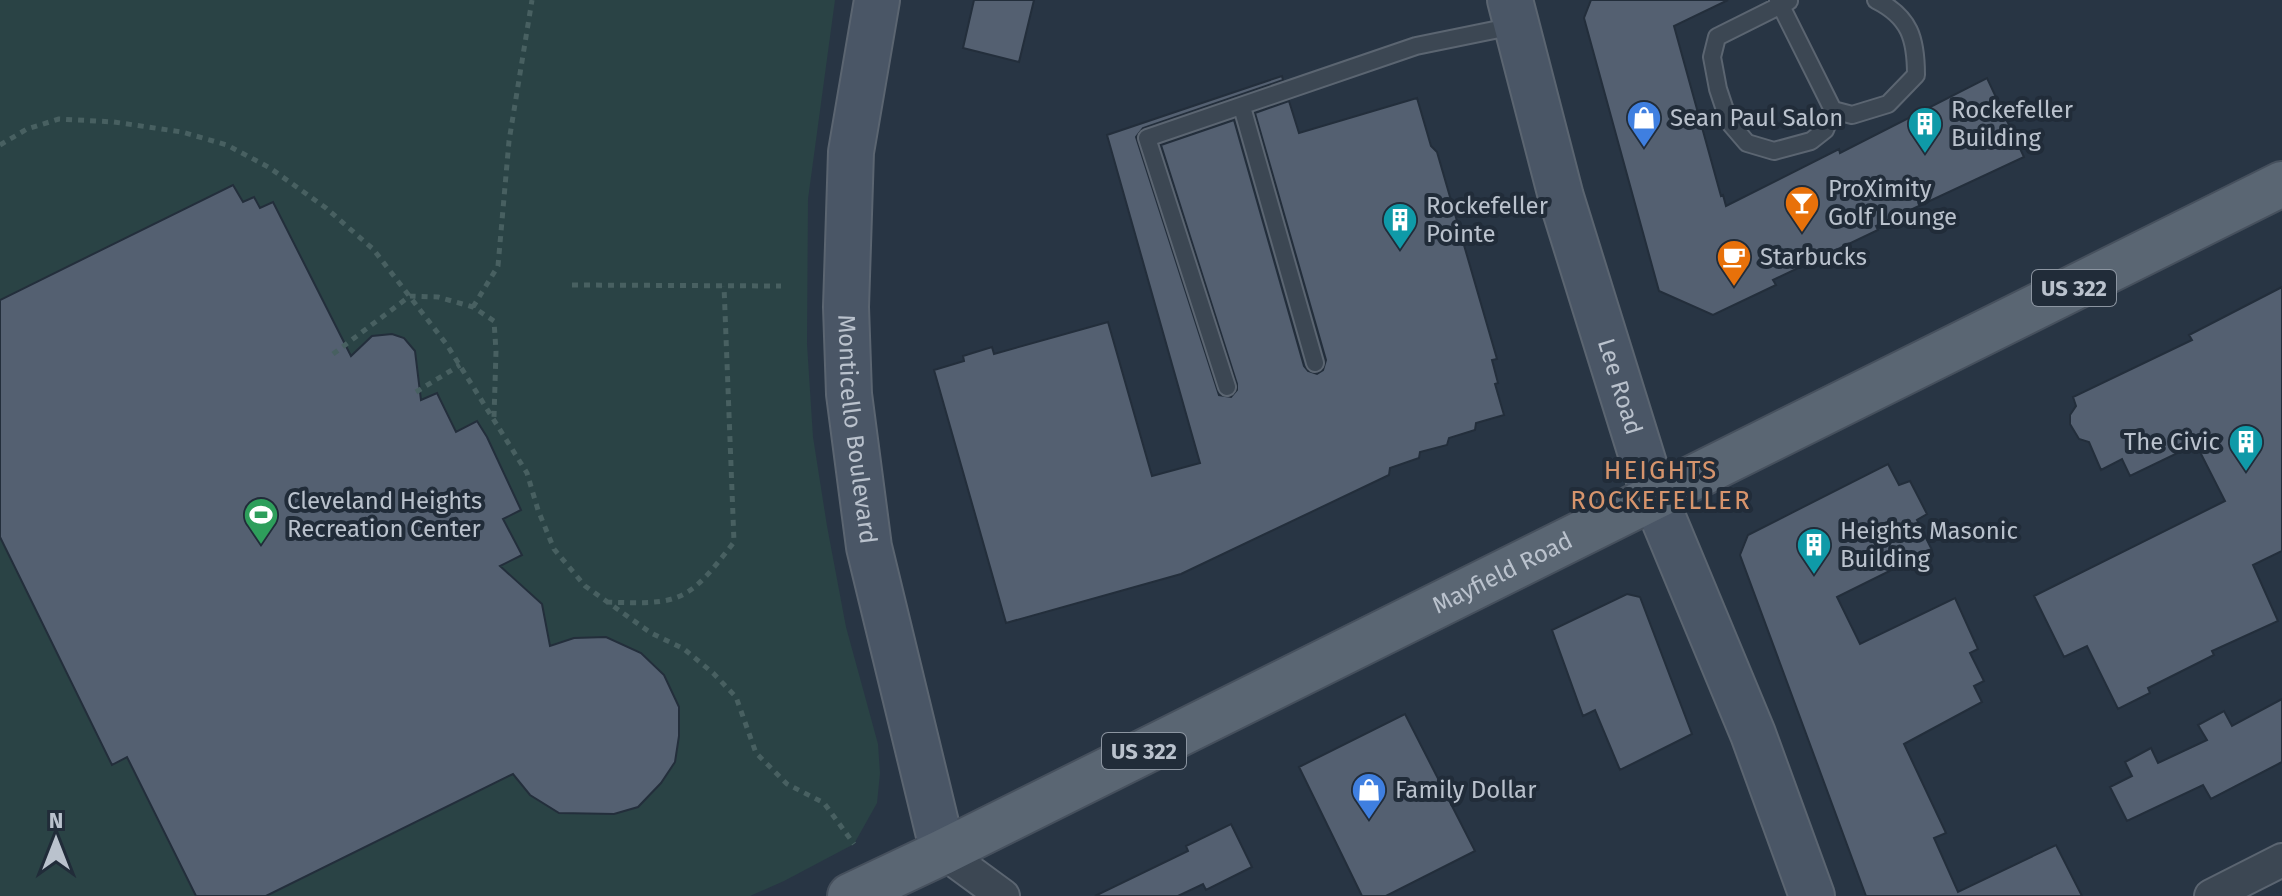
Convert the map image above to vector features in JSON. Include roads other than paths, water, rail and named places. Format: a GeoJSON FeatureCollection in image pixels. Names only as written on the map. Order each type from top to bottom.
{"type":"FeatureCollection","features":[{"type":"Feature","properties":{"kind":"main road","name":"Monticello Boulevard"},"geometry":{"type":"LineString","coordinates":[[877,0],[851,152],[846,307],[849,394],[869,547],[943,852]]}},
{"type":"Feature","properties":{"kind":"main road","name":"Lee Road"},"geometry":{"type":"LineString","coordinates":[[1513,13],[1561,197],[1654,496],[1753,734],[1812,896]]}},
{"type":"Feature","properties":{"kind":"main road","name":"Mayfield Road"},"geometry":{"type":"LineString","coordinates":[[850,896],[2282,184]]}},
{"type":"Feature","properties":{"kind":"street"},"geometry":{"type":"LineString","coordinates":[[943,852],[1003,896]]}},
{"type":"Feature","properties":{"kind":"street"},"geometry":{"type":"LineString","coordinates":[[2211,896],[2282,860]]}},
{"type":"Feature","properties":{"kind":"lane"},"geometry":{"type":"LineString","coordinates":[[1833,110],[1852,115],[1888,104],[1916,75],[1916,44],[1897,10],[1876,0]]}},
{"type":"Feature","properties":{"kind":"lane"},"geometry":{"type":"LineString","coordinates":[[1783,1],[1833,110],[1825,130],[1811,141],[1774,151],[1747,143],[1729,122],[1712,57],[1717,37],[1783,1]]}},
{"type":"Feature","properties":{"kind":"lane"},"geometry":{"type":"LineString","coordinates":[[1227,387],[1147,138],[1513,13]]}},
{"type":"Feature","properties":{"kind":"lane"},"geometry":{"type":"LineString","coordinates":[[1242,107],[1315,363]]}},
{"type":"Feature","properties":{"kind":"place","name":"Sean Paul Salon"},"geometry":{"type":"Point","coordinates":[1644,149]}},
{"type":"Feature","properties":{"kind":"place","name":"Rockefeller Building"},"geometry":{"type":"Point","coordinates":[1925,155]}},
{"type":"Feature","properties":{"kind":"place","name":"ProXimity Golf Lounge"},"geometry":{"type":"Point","coordinates":[1802,234]}},
{"type":"Feature","properties":{"kind":"place","name":"Rockefeller Pointe"},"geometry":{"type":"Point","coordinates":[1400,251]}},
{"type":"Feature","properties":{"kind":"place","name":"Starbucks"},"geometry":{"type":"Point","coordinates":[1734,288]}},
{"type":"Feature","properties":{"kind":"place","name":"The Civic"},"geometry":{"type":"Point","coordinates":[2246,473]}},
{"type":"Feature","properties":{"kind":"place","name":"Cleveland Heights Recreation Center"},"geometry":{"type":"Point","coordinates":[261,546]}},
{"type":"Feature","properties":{"kind":"place","name":"Heights Masonic Building"},"geometry":{"type":"Point","coordinates":[1814,576]}},
{"type":"Feature","properties":{"kind":"place","name":"Family Dollar"},"geometry":{"type":"Point","coordinates":[1369,821]}},
{"type":"Feature","properties":{"kind":"district","name":"HEIGHTS ROCKEFELLER"},"geometry":{"type":"Point","coordinates":[1661,485]}}]}
